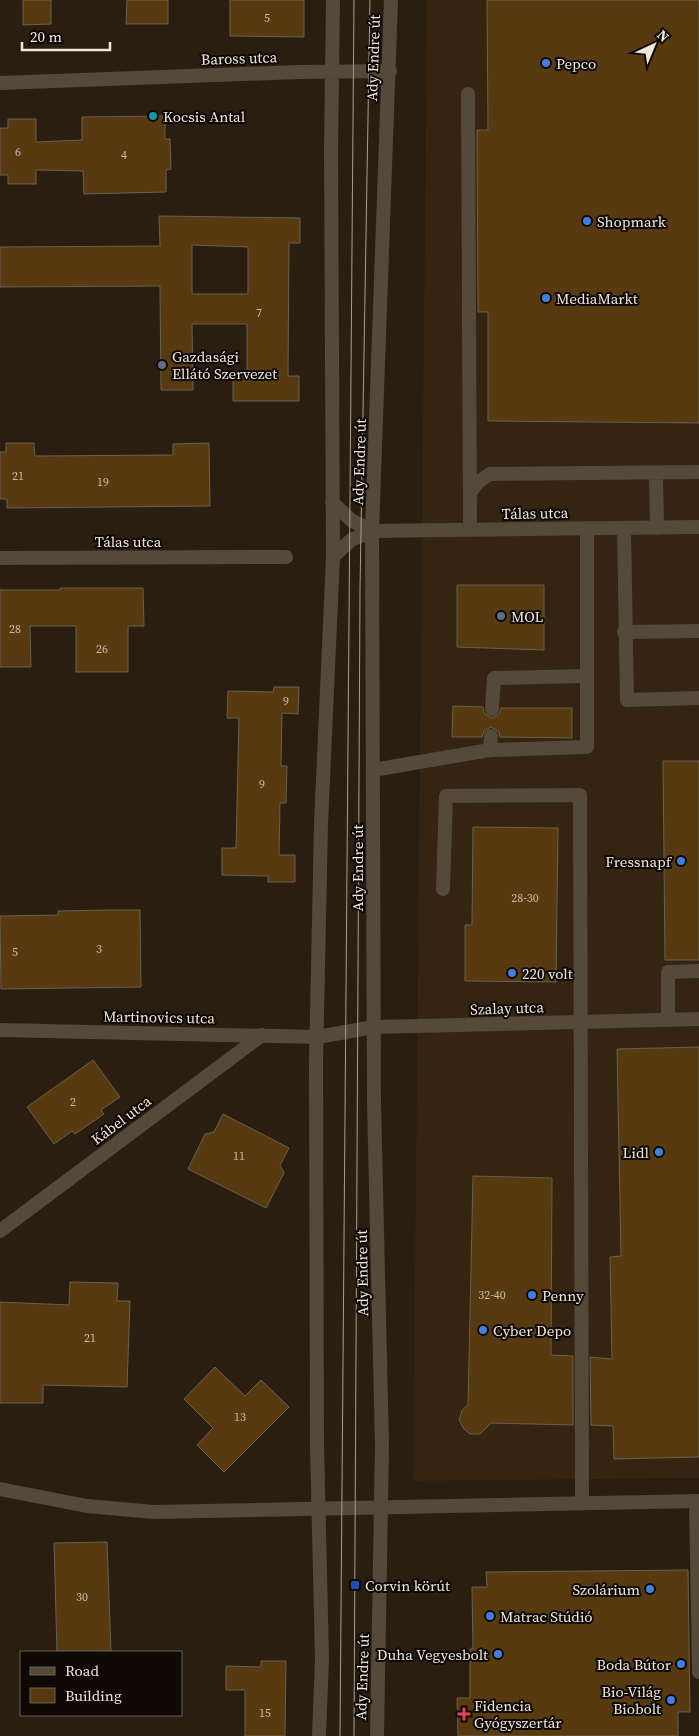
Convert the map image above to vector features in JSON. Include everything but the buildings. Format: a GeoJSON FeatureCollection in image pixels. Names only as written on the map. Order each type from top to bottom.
{"type":"FeatureCollection","features":[{"type":"Feature","properties":{"kind":"street","name":"Ady Endre út"},"geometry":{"type":"LineString","coordinates":[[319,1736],[322,1659],[318,1510],[317,1037],[321,824],[333,557],[331,151],[334,0]]}},
{"type":"Feature","properties":{"kind":"street","name":"Ady Endre út"},"geometry":{"type":"LineString","coordinates":[[377,1736],[382,1508],[374,1027],[372,531],[390,71],[391,0]]}},
{"type":"Feature","properties":{"kind":"street","name":"Baross utca"},"geometry":{"type":"LineString","coordinates":[[0,84],[333,71],[390,71]]}},
{"type":"Feature","properties":{"kind":"street"},"geometry":{"type":"LineString","coordinates":[[468,94],[470,530]]}},
{"type":"Feature","properties":{"kind":"street"},"geometry":{"type":"LineString","coordinates":[[470,493],[478,482],[490,474],[699,472]]}},
{"type":"Feature","properties":{"kind":"street"},"geometry":{"type":"LineString","coordinates":[[656,473],[657,528]]}},
{"type":"Feature","properties":{"kind":"street","name":"Tálas utca"},"geometry":{"type":"LineString","coordinates":[[332,502],[351,520],[372,531]]}},
{"type":"Feature","properties":{"kind":"street","name":"Tálas utca"},"geometry":{"type":"LineString","coordinates":[[333,557],[351,540],[372,531],[699,527]]}},
{"type":"Feature","properties":{"kind":"street"},"geometry":{"type":"LineString","coordinates":[[373,770],[491,743],[587,747],[587,528]]}},
{"type":"Feature","properties":{"kind":"street"},"geometry":{"type":"LineString","coordinates":[[624,528],[624,632],[627,700],[699,698]]}},
{"type":"Feature","properties":{"kind":"street","name":"Tálas utca"},"geometry":{"type":"LineString","coordinates":[[0,558],[286,557]]}},
{"type":"Feature","properties":{"kind":"street"},"geometry":{"type":"LineString","coordinates":[[624,632],[699,631]]}},
{"type":"Feature","properties":{"kind":"street"},"geometry":{"type":"LineString","coordinates":[[492,709],[494,678],[587,676]]}},
{"type":"Feature","properties":{"kind":"street"},"geometry":{"type":"LineString","coordinates":[[443,889],[446,796],[580,795],[582,1502]]}},
{"type":"Feature","properties":{"kind":"street"},"geometry":{"type":"LineString","coordinates":[[668,1020],[668,972],[699,972]]}},
{"type":"Feature","properties":{"kind":"street","name":"Szalay utca"},"geometry":{"type":"LineString","coordinates":[[317,1037],[374,1027],[699,1019]]}},
{"type":"Feature","properties":{"kind":"street","name":"Martinovics utca"},"geometry":{"type":"LineString","coordinates":[[0,1030],[317,1037]]}},
{"type":"Feature","properties":{"kind":"street","name":"Kábel utca"},"geometry":{"type":"LineString","coordinates":[[0,1231],[262,1035]]}},
{"type":"Feature","properties":{"kind":"street"},"geometry":{"type":"LineString","coordinates":[[0,1489],[87,1506],[154,1512],[698,1501],[699,1672]]}},
{"type":"Feature","properties":{"kind":"shaded area"},"geometry":{"type":"Polygon","coordinates":[[[427,0],[699,0],[699,1478],[413,1481],[427,0]]]}},
{"type":"Feature","properties":{"kind":"tram line"},"geometry":{"type":"LineString","coordinates":[[340,1736],[354,0]]}},
{"type":"Feature","properties":{"kind":"tram line"},"geometry":{"type":"LineString","coordinates":[[354,1736],[360,589],[370,0]]}},
{"type":"Feature","properties":{"kind":"place","name":"Pepco"},"geometry":{"type":"Point","coordinates":[546,63]}},
{"type":"Feature","properties":{"kind":"place","name":"Kocsis Antal"},"geometry":{"type":"Point","coordinates":[153,116]}},
{"type":"Feature","properties":{"kind":"place","name":"Shopmark"},"geometry":{"type":"Point","coordinates":[587,221]}},
{"type":"Feature","properties":{"kind":"place","name":"MediaMarkt"},"geometry":{"type":"Point","coordinates":[546,298]}},
{"type":"Feature","properties":{"kind":"place","name":"Gazdasági Ellátó Szervezet"},"geometry":{"type":"Point","coordinates":[162,365]}},
{"type":"Feature","properties":{"kind":"place","name":"MOL"},"geometry":{"type":"Point","coordinates":[501,616]}},
{"type":"Feature","properties":{"kind":"place","name":"Fressnapf"},"geometry":{"type":"Point","coordinates":[681,861]}},
{"type":"Feature","properties":{"kind":"place","name":"220 volt"},"geometry":{"type":"Point","coordinates":[512,973]}},
{"type":"Feature","properties":{"kind":"place","name":"Lidl"},"geometry":{"type":"Point","coordinates":[659,1152]}},
{"type":"Feature","properties":{"kind":"place","name":"Penny"},"geometry":{"type":"Point","coordinates":[532,1295]}},
{"type":"Feature","properties":{"kind":"place","name":"Cyber Depo"},"geometry":{"type":"Point","coordinates":[483,1330]}},
{"type":"Feature","properties":{"kind":"place","name":"Corvin körút"},"geometry":{"type":"Point","coordinates":[355,1585]}},
{"type":"Feature","properties":{"kind":"place","name":"Szolárium"},"geometry":{"type":"Point","coordinates":[650,1589]}},
{"type":"Feature","properties":{"kind":"place","name":"Matrac Stúdió"},"geometry":{"type":"Point","coordinates":[490,1616]}},
{"type":"Feature","properties":{"kind":"place","name":"Duha Vegyesbolt"},"geometry":{"type":"Point","coordinates":[498,1654]}},
{"type":"Feature","properties":{"kind":"place","name":"Boda Bútor"},"geometry":{"type":"Point","coordinates":[681,1664]}},
{"type":"Feature","properties":{"kind":"place","name":"Bio-Világ Biobolt"},"geometry":{"type":"Point","coordinates":[671,1700]}},
{"type":"Feature","properties":{"kind":"place","name":"Fidencia Gyógyszertár"},"geometry":{"type":"Point","coordinates":[464,1714]}}]}
